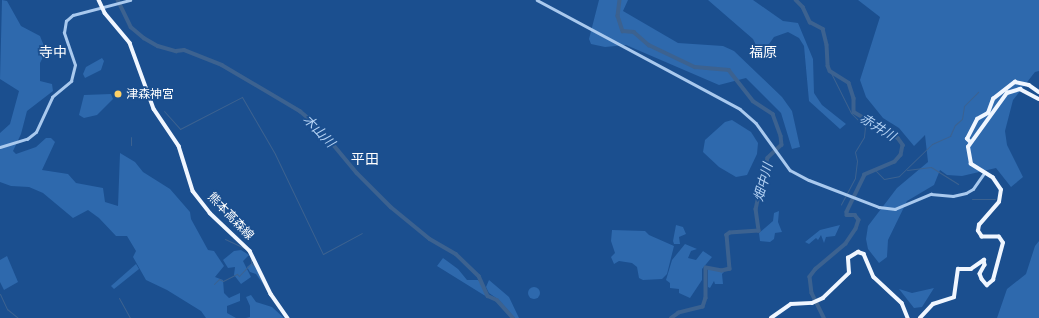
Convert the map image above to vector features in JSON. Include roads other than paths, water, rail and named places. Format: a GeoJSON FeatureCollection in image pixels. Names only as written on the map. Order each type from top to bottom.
{"type":"FeatureCollection","features":[{"type":"Feature","properties":{"kind":"main road","name":"熊本高森線"},"geometry":{"type":"LineString","coordinates":[[99,0],[130,44],[154,109],[179,146],[193,191],[210,212],[250,250],[271,294],[288,318]]}},
{"type":"Feature","properties":{"kind":"main road"},"geometry":{"type":"LineString","coordinates":[[970,142],[967,139],[977,119],[988,113],[993,99],[1015,82],[1029,84],[1039,92]]}},
{"type":"Feature","properties":{"kind":"main road"},"geometry":{"type":"LineString","coordinates":[[920,318],[933,304],[954,297],[958,269],[969,270],[984,260],[985,265],[980,274],[982,279],[987,285],[994,280],[1003,243],[999,237],[984,238],[978,233],[979,225],[999,202],[1001,190],[998,182],[971,164],[968,159],[967,151],[970,142],[1007,93],[1020,89],[1039,99]]}},
{"type":"Feature","properties":{"kind":"main road"},"geometry":{"type":"LineString","coordinates":[[771,318],[791,304],[814,302],[823,298],[849,273],[848,258],[858,252],[864,254],[874,277],[902,303],[908,318]]}},
{"type":"Feature","properties":{"kind":"street"},"geometry":{"type":"LineString","coordinates":[[0,147],[27,139],[36,132],[52,96],[71,81],[75,65],[64,33],[66,21],[73,15],[130,0]]}},
{"type":"Feature","properties":{"kind":"street"},"geometry":{"type":"LineString","coordinates":[[537,0],[740,109],[756,123],[790,170],[798,176],[879,207],[895,210],[931,194],[953,196],[966,193],[973,189],[984,173]]}},
{"type":"Feature","properties":{"kind":"waterway","name":"木山川"},"geometry":{"type":"LineString","coordinates":[[118,0],[131,27],[144,38],[158,46],[176,51],[184,50],[222,65],[300,111],[318,126],[357,173],[391,207],[430,239],[456,254],[479,276],[488,296],[497,300],[513,318]]}},
{"type":"Feature","properties":{"kind":"waterway","name":"畑中川"},"geometry":{"type":"LineString","coordinates":[[620,0],[618,16],[623,31],[634,32],[649,45],[695,67],[729,70],[753,101],[773,114],[781,136],[782,145],[768,158],[763,177],[756,209],[759,231],[730,233],[727,235],[730,269],[722,271],[706,268],[706,298],[703,307],[679,313],[672,318]]}},
{"type":"Feature","properties":{"kind":"waterway","name":"赤井川"},"geometry":{"type":"LineString","coordinates":[[796,0],[803,7],[810,22],[823,29],[827,45],[828,66],[830,71],[849,83],[854,98],[854,112],[898,138],[903,145],[901,155],[895,162],[865,175],[847,212],[847,215],[855,215],[859,220],[856,229],[846,244],[816,269],[810,277],[812,293],[824,318]]}},
{"type":"Feature","properties":{"kind":"waterway"},"geometry":{"type":"LineString","coordinates":[[830,71],[851,113],[865,127],[864,137],[855,152],[857,161],[855,178],[841,204]]}},
{"type":"Feature","properties":{"kind":"waterway"},"geometry":{"type":"LineString","coordinates":[[876,171],[884,179],[899,176],[932,144],[950,136],[955,125],[962,119],[964,106],[978,92]]}},
{"type":"Feature","properties":{"kind":"waterway"},"geometry":{"type":"LineString","coordinates":[[164,111],[180,129],[242,97],[275,154],[323,254],[362,233]]}},
{"type":"Feature","properties":{"kind":"waterway"},"geometry":{"type":"LineString","coordinates":[[131,137],[131,145]]}},
{"type":"Feature","properties":{"kind":"waterway"},"geometry":{"type":"LineString","coordinates":[[907,170],[931,167],[958,184]]}},
{"type":"Feature","properties":{"kind":"waterway"},"geometry":{"type":"LineString","coordinates":[[972,199],[995,199]]}},
{"type":"Feature","properties":{"kind":"waterway"},"geometry":{"type":"LineString","coordinates":[[225,239],[246,249],[251,257],[251,263],[255,266]]}},
{"type":"Feature","properties":{"kind":"waterway"},"geometry":{"type":"LineString","coordinates":[[214,284],[219,279],[223,281],[237,274],[239,276],[250,264]]}},
{"type":"Feature","properties":{"kind":"waterway"},"geometry":{"type":"LineString","coordinates":[[258,272],[269,295]]}},
{"type":"Feature","properties":{"kind":"waterway"},"geometry":{"type":"LineString","coordinates":[[0,294],[7,309],[18,318]]}},
{"type":"Feature","properties":{"kind":"waterway"},"geometry":{"type":"LineString","coordinates":[[119,298],[130,318]]}},
{"type":"Feature","properties":{"kind":"place","name":"津森神宮"},"geometry":{"type":"Point","coordinates":[118,94]}},
{"type":"Feature","properties":{"kind":"district","name":"寺中"},"geometry":{"type":"Point","coordinates":[53,52]}},
{"type":"Feature","properties":{"kind":"district","name":"福原"},"geometry":{"type":"Point","coordinates":[763,52]}},
{"type":"Feature","properties":{"kind":"district","name":"平田"},"geometry":{"type":"Point","coordinates":[365,159]}}]}
